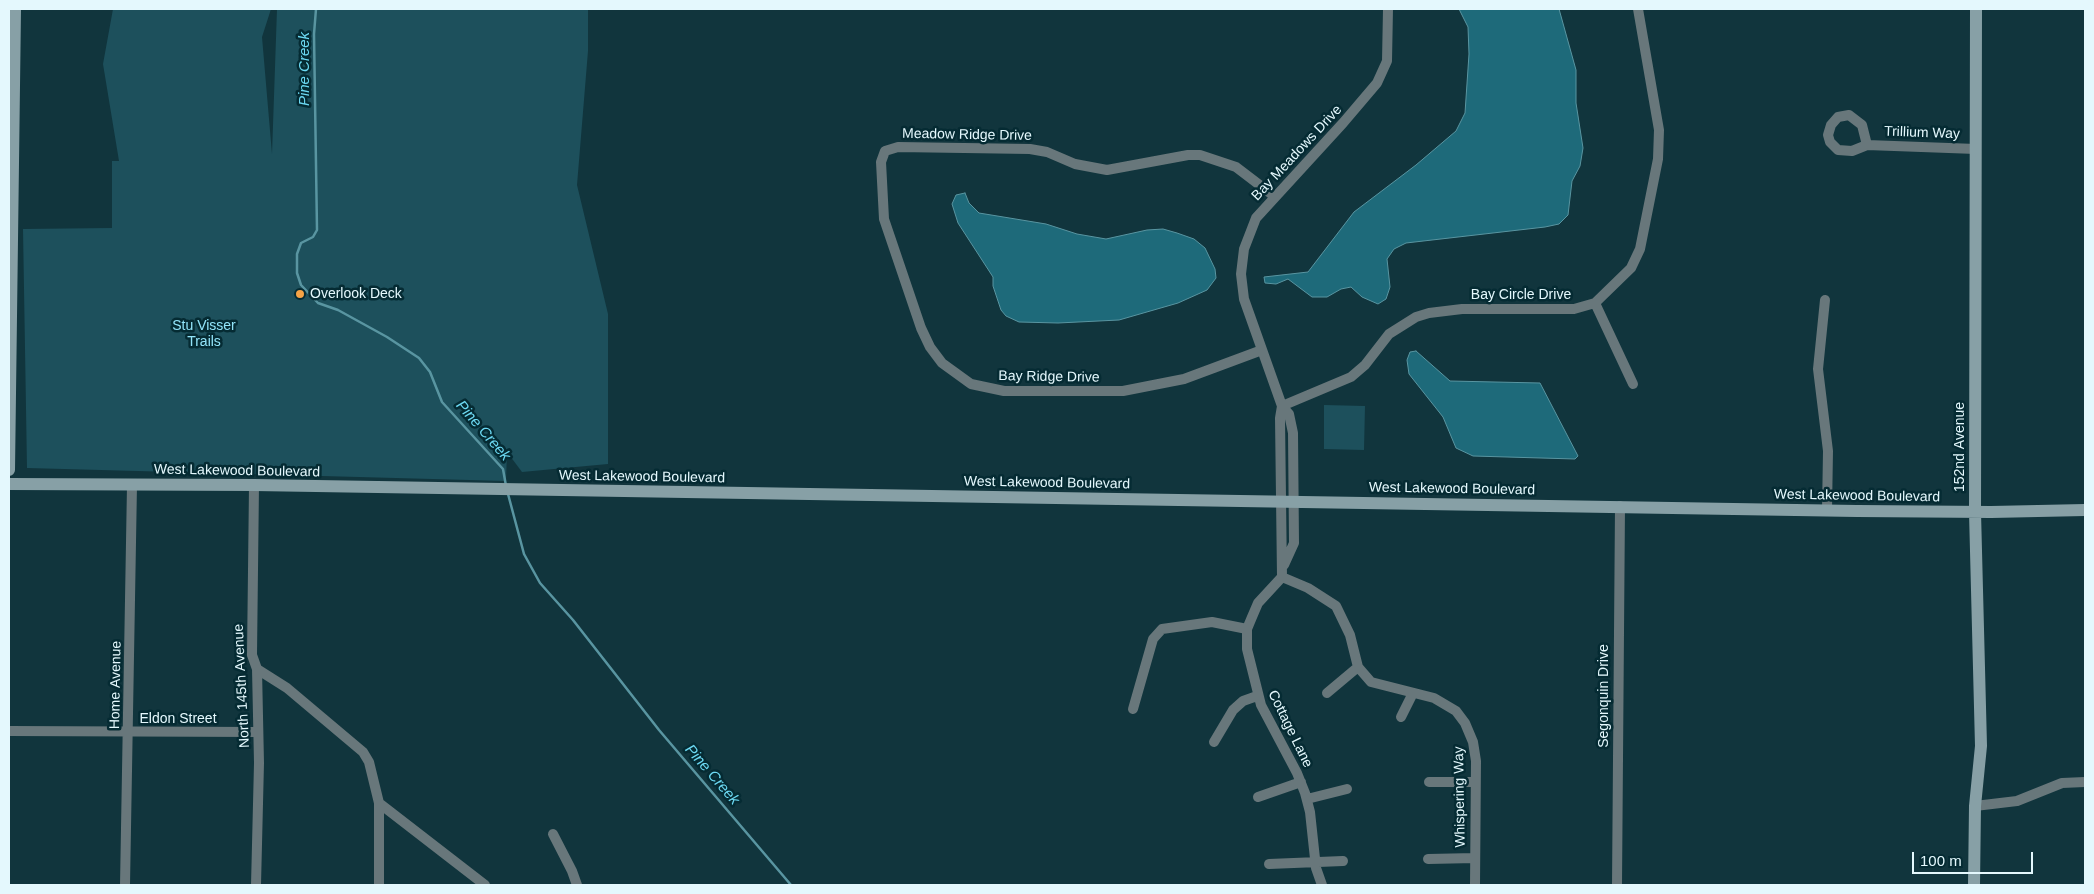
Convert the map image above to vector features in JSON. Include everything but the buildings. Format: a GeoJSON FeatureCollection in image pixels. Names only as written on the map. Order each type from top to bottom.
{"type":"FeatureCollection","features":[{"type":"Feature","properties":{"kind":"street"},"geometry":{"type":"LineString","coordinates":[[9,470],[15,9]]}},
{"type":"Feature","properties":{"kind":"street","name":"Bay Meadows Drive"},"geometry":{"type":"LineString","coordinates":[[1287,501],[1280,418],[1282,406],[1244,299],[1241,274],[1248,234],[1256,218],[1274,196],[1343,123],[1377,83],[1387,61],[1388,9]]}},
{"type":"Feature","properties":{"kind":"street","name":"Bay Circle Drive"},"geometry":{"type":"LineString","coordinates":[[1282,406],[1351,377],[1365,365],[1389,334],[1416,317],[1429,313],[1462,309],[1574,309],[1594,303],[1616,285],[1631,268],[1640,249],[1658,159],[1659,130],[1638,9]]}},
{"type":"Feature","properties":{"kind":"street","name":"152nd Avenue"},"geometry":{"type":"LineString","coordinates":[[1974,885],[1975,806],[1981,746],[1975,512],[1976,9]]}},
{"type":"Feature","properties":{"kind":"street","name":"Trillium Way"},"geometry":{"type":"LineString","coordinates":[[1867,145],[1976,148]]}},
{"type":"Feature","properties":{"kind":"street","name":"Meadow Ridge Drive"},"geometry":{"type":"LineString","coordinates":[[885,151],[895,147],[1030,149],[1047,152],[1083,166],[1107,170],[1188,155],[1200,155],[1236,167],[1274,196]]}},
{"type":"Feature","properties":{"kind":"street","name":"Bay Ridge Drive"},"geometry":{"type":"LineString","coordinates":[[885,151],[882,162],[882,207],[890,239],[906,286],[930,348],[942,363],[965,380],[983,388],[1004,391],[1123,391],[1184,379],[1262,350]]}},
{"type":"Feature","properties":{"kind":"street"},"geometry":{"type":"LineString","coordinates":[[1825,300],[1818,369],[1828,451],[1827,510]]}},
{"type":"Feature","properties":{"kind":"street"},"geometry":{"type":"LineString","coordinates":[[1594,303],[1633,384]]}},
{"type":"Feature","properties":{"kind":"street","name":"West Lakewood Boulevard"},"geometry":{"type":"LineString","coordinates":[[9,484],[254,485],[1975,512],[2085,510]]}},
{"type":"Feature","properties":{"kind":"street","name":"Home Avenue"},"geometry":{"type":"LineString","coordinates":[[125,885],[132,485]]}},
{"type":"Feature","properties":{"kind":"street","name":"North 145th Avenue"},"geometry":{"type":"LineString","coordinates":[[254,485],[252,655],[257,669],[256,885]]}},
{"type":"Feature","properties":{"kind":"street"},"geometry":{"type":"LineString","coordinates":[[1287,501],[1281,554],[1284,565],[1282,577],[1308,588],[1336,606],[1350,635],[1358,667],[1327,693]]}},
{"type":"Feature","properties":{"kind":"street","name":"Segonquin Drive"},"geometry":{"type":"LineString","coordinates":[[1617,885],[1620,506]]}},
{"type":"Feature","properties":{"kind":"street","name":"Cottage Lane"},"geometry":{"type":"LineString","coordinates":[[1282,577],[1258,603],[1247,629],[1248,649],[1258,696],[1267,719],[1301,782],[1307,800],[1316,861],[1322,885]]}},
{"type":"Feature","properties":{"kind":"street"},"geometry":{"type":"LineString","coordinates":[[1134,709],[1153,639],[1162,629],[1212,622],[1247,629]]}},
{"type":"Feature","properties":{"kind":"street","name":"Whispering Way"},"geometry":{"type":"LineString","coordinates":[[1358,667],[1371,682],[1446,704],[1465,722],[1475,747],[1475,885]]}},
{"type":"Feature","properties":{"kind":"street"},"geometry":{"type":"LineString","coordinates":[[257,669],[287,688],[363,752],[368,762],[379,803],[378,885]]}},
{"type":"Feature","properties":{"kind":"street"},"geometry":{"type":"LineString","coordinates":[[1401,718],[1413,693]]}},
{"type":"Feature","properties":{"kind":"street"},"geometry":{"type":"LineString","coordinates":[[1214,742],[1233,710],[1243,701],[1258,696]]}},
{"type":"Feature","properties":{"kind":"street","name":"Eldon Street"},"geometry":{"type":"LineString","coordinates":[[9,731],[129,733],[257,732]]}},
{"type":"Feature","properties":{"kind":"street"},"geometry":{"type":"LineString","coordinates":[[1258,797],[1301,782]]}},
{"type":"Feature","properties":{"kind":"street"},"geometry":{"type":"LineString","coordinates":[[1430,782],[1475,782]]}},
{"type":"Feature","properties":{"kind":"street"},"geometry":{"type":"LineString","coordinates":[[1975,806],[2017,801],[2062,783],[2085,782]]}},
{"type":"Feature","properties":{"kind":"street"},"geometry":{"type":"LineString","coordinates":[[1307,800],[1347,789]]}},
{"type":"Feature","properties":{"kind":"street"},"geometry":{"type":"LineString","coordinates":[[379,803],[485,885]]}},
{"type":"Feature","properties":{"kind":"street"},"geometry":{"type":"LineString","coordinates":[[553,834],[577,885]]}},
{"type":"Feature","properties":{"kind":"street"},"geometry":{"type":"LineString","coordinates":[[1428,859],[1475,858]]}},
{"type":"Feature","properties":{"kind":"street"},"geometry":{"type":"LineString","coordinates":[[1269,864],[1343,861]]}},
{"type":"Feature","properties":{"kind":"green space","name":"Stu Visser Trails"},"geometry":{"type":"Polygon","coordinates":[[[113,9],[271,9],[262,37],[272,154],[277,9],[588,9],[588,51],[577,185],[608,314],[608,464],[522,472],[507,452],[506,481],[27,468],[23,229],[112,228],[112,161],[119,161],[103,64],[113,9]]]}},
{"type":"Feature","properties":{"kind":"green space"},"geometry":{"type":"Polygon","coordinates":[[[1324,405],[1365,406],[1364,450],[1324,449],[1324,405]]]}},
{"type":"Feature","properties":{"kind":"shaded area"},"geometry":{"type":"Polygon","coordinates":[[[1459,9],[1559,9],[1576,70],[1576,103],[1583,148],[1580,166],[1572,181],[1568,215],[1559,224],[1545,227],[1406,243],[1394,249],[1387,259],[1390,287],[1386,299],[1378,304],[1362,297],[1351,287],[1341,289],[1327,297],[1312,297],[1288,279],[1276,284],[1265,283],[1264,277],[1308,272],[1354,212],[1416,165],[1456,131],[1465,113],[1469,54],[1468,27],[1459,9]]]}},
{"type":"Feature","properties":{"kind":"shaded area"},"geometry":{"type":"Polygon","coordinates":[[[965,193],[969,203],[979,213],[1046,224],[1077,234],[1106,239],[1147,230],[1163,229],[1177,233],[1194,239],[1205,248],[1215,269],[1216,278],[1207,290],[1178,303],[1119,320],[1058,323],[1019,322],[1006,316],[1001,310],[993,286],[993,277],[958,223],[952,204],[956,195],[965,193]]]}},
{"type":"Feature","properties":{"kind":"shaded area"},"geometry":{"type":"Polygon","coordinates":[[[1416,351],[1450,381],[1540,383],[1578,456],[1575,459],[1473,456],[1456,448],[1443,417],[1409,374],[1407,360],[1410,352],[1416,351]]]}},
{"type":"Feature","properties":{"kind":"waterway","name":"Pine Creek"},"geometry":{"type":"LineString","coordinates":[[316,9],[314,34],[317,230],[313,237],[301,243],[297,254],[297,273],[301,285],[318,303],[338,310],[387,337],[419,358],[430,372],[442,402],[503,469],[506,486]]}},
{"type":"Feature","properties":{"kind":"waterway","name":"Pine Creek"},"geometry":{"type":"LineString","coordinates":[[508,494],[524,554],[540,583],[573,620],[659,730],[791,885]]}},
{"type":"Feature","properties":{"kind":"place","name":"Overlook Deck"},"geometry":{"type":"Point","coordinates":[300,294]}}]}
